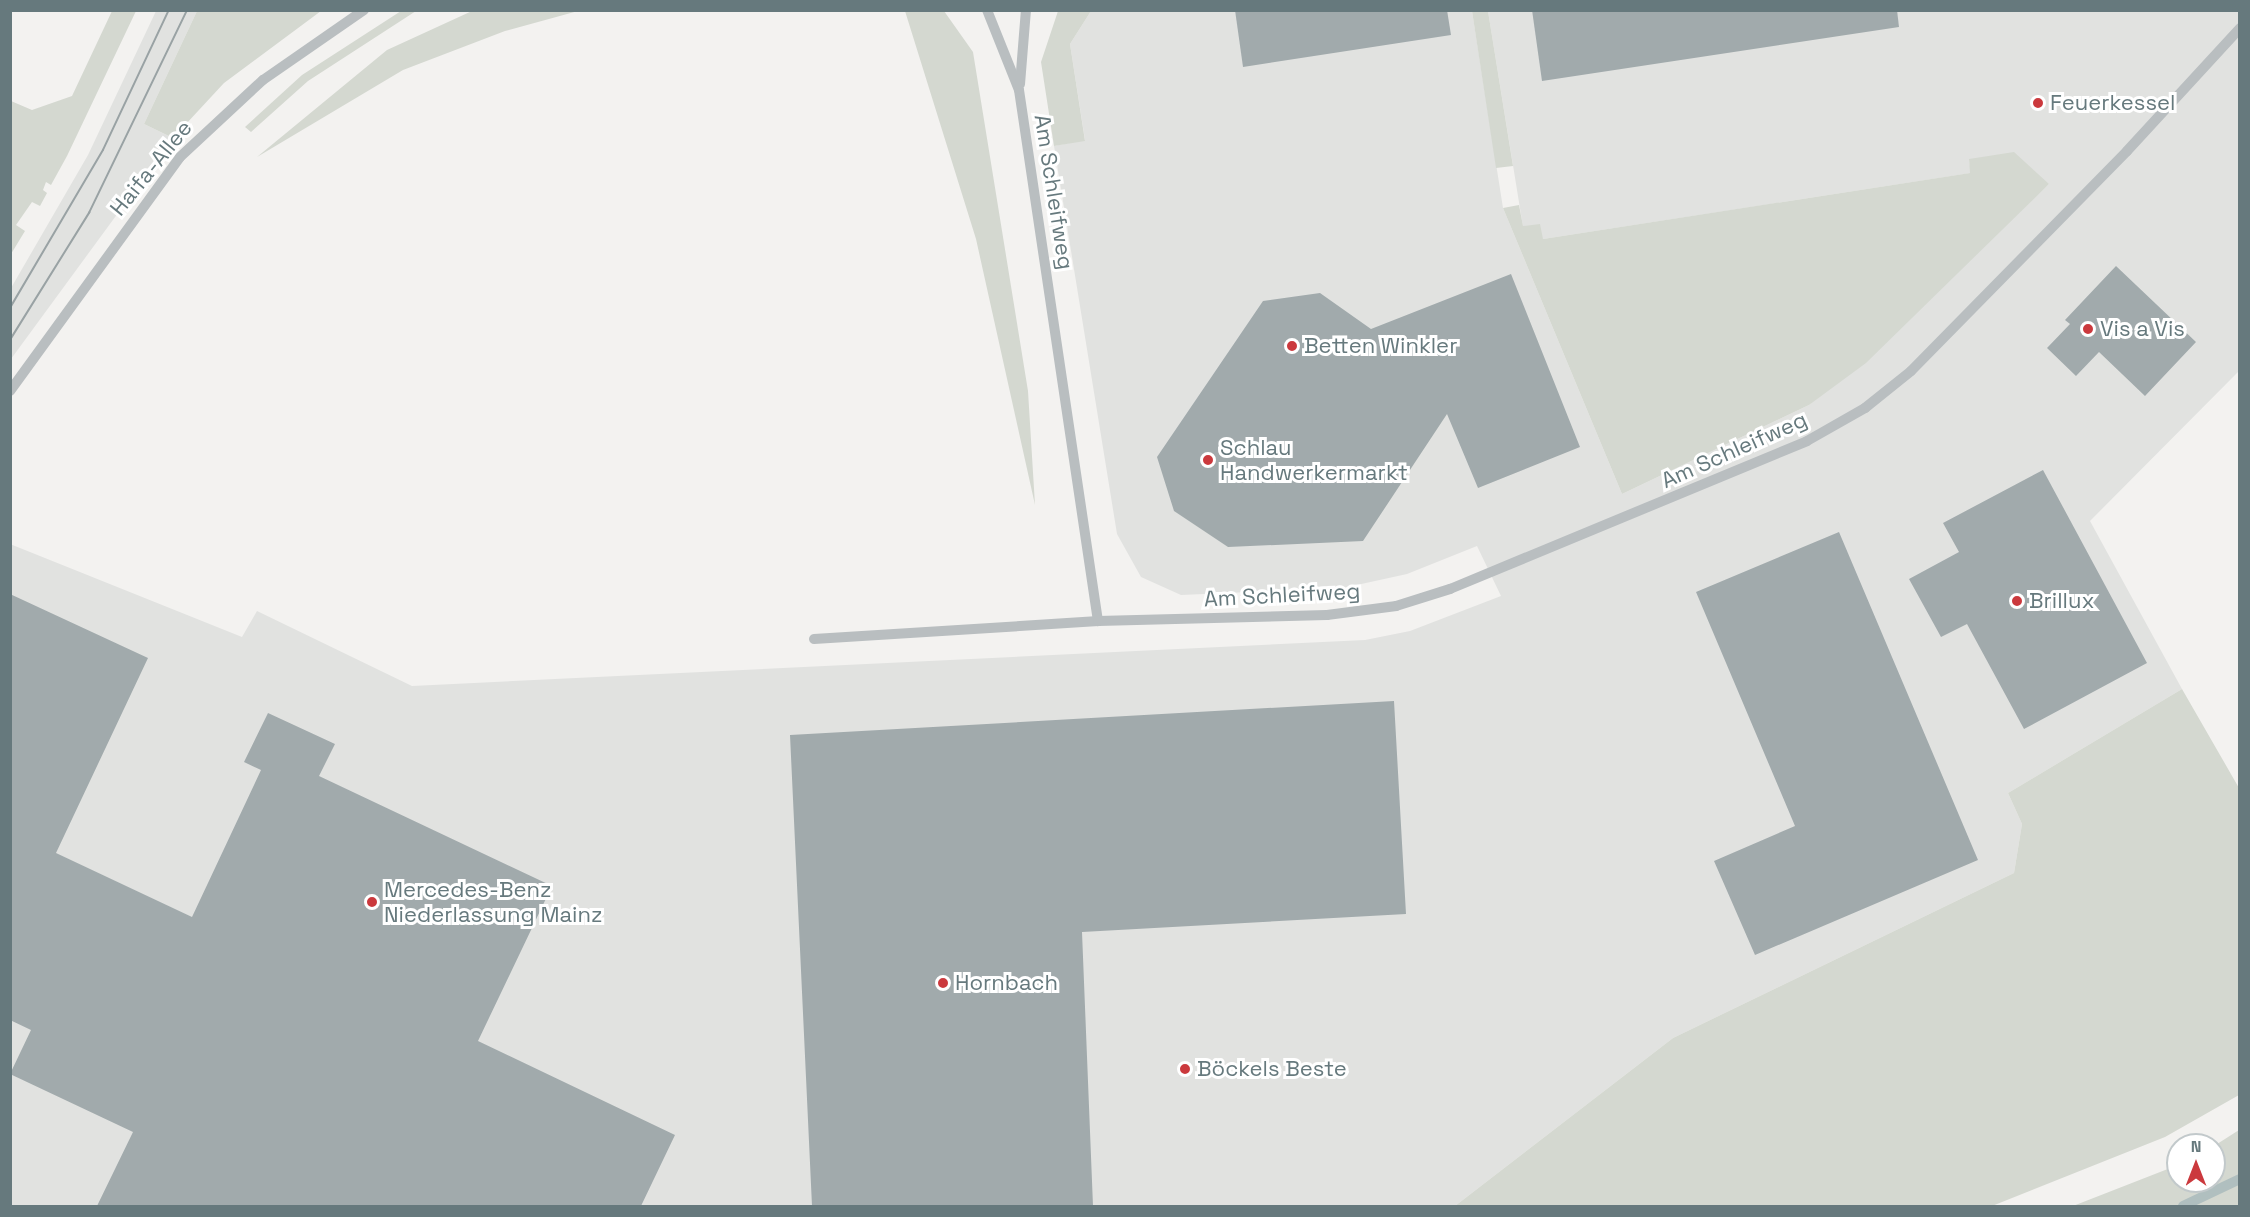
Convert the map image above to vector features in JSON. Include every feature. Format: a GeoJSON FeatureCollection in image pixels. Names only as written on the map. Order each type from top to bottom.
{"type":"FeatureCollection","features":[{"type":"Feature","properties":{"kind":"street","name":"Haifa-Allee"},"geometry":{"type":"LineString","coordinates":[[10,391],[180,157],[263,80],[364,10]]}},
{"type":"Feature","properties":{"kind":"street","name":"Am Schleifweg"},"geometry":{"type":"LineString","coordinates":[[987,10],[1019,90],[1098,621]]}},
{"type":"Feature","properties":{"kind":"street","name":"Am Schleifweg"},"geometry":{"type":"LineString","coordinates":[[1019,90],[1026,10]]}},
{"type":"Feature","properties":{"kind":"street","name":"Am Schleifweg"},"geometry":{"type":"LineString","coordinates":[[814,639],[1098,621],[1327,615],[1396,606],[1461,585],[1807,441],[1865,408],[1911,371],[2127,151],[2240,28]]}},
{"type":"Feature","properties":{"kind":"shaded area"},"geometry":{"type":"Polygon","coordinates":[[[112,11],[136,11],[67,156],[51,185],[46,182],[43,190],[47,193],[40,206],[32,202],[16,225],[25,231],[11,254],[11,101],[32,110],[72,96],[112,11]]]}},
{"type":"Feature","properties":{"kind":"shaded area"},"geometry":{"type":"Polygon","coordinates":[[[156,11],[197,11],[144,124],[173,138],[11,359],[11,288],[88,155],[156,11]]]}},
{"type":"Feature","properties":{"kind":"shaded area"},"geometry":{"type":"Polygon","coordinates":[[[197,11],[321,11],[224,83],[173,138],[144,124],[197,11]]]}},
{"type":"Feature","properties":{"kind":"shaded area"},"geometry":{"type":"Polygon","coordinates":[[[401,11],[416,11],[308,81],[251,132],[245,127],[302,75],[401,11]]]}},
{"type":"Feature","properties":{"kind":"shaded area"},"geometry":{"type":"Polygon","coordinates":[[[472,11],[578,11],[505,31],[403,70],[257,157],[387,50],[472,11]]]}},
{"type":"Feature","properties":{"kind":"shaded area"},"geometry":{"type":"Polygon","coordinates":[[[905,11],[944,11],[973,52],[1028,391],[1035,505],[976,239],[905,11]]]}},
{"type":"Feature","properties":{"kind":"shaded area"},"geometry":{"type":"Polygon","coordinates":[[[1058,11],[1091,11],[1070,44],[1085,141],[1054,146],[1041,62],[1058,11]]]}},
{"type":"Feature","properties":{"kind":"shaded area"},"geometry":{"type":"Polygon","coordinates":[[[1091,11],[1472,11],[1503,208],[1622,494],[1809,405],[2049,184],[1969,160],[1971,173],[1543,239],[1523,227],[1488,11],[2239,11],[2239,371],[2090,521],[2182,689],[2008,793],[2022,824],[2014,873],[1673,1038],[1455,1206],[11,1206],[10,544],[242,637],[257,611],[412,686],[1365,640],[1410,631],[1501,596],[1477,546],[1407,574],[1343,588],[1181,595],[1141,577],[1117,534],[1054,146],[1085,140],[1070,44],[1091,11]]]}},
{"type":"Feature","properties":{"kind":"shaded area"},"geometry":{"type":"Polygon","coordinates":[[[1472,11],[1488,11],[1513,166],[1496,168],[1472,11]]]}},
{"type":"Feature","properties":{"kind":"shaded area"},"geometry":{"type":"Polygon","coordinates":[[[2014,152],[2049,184],[1866,363],[1809,405],[1622,494],[1503,208],[1519,205],[1523,226],[1540,224],[1543,239],[1970,173],[1969,159],[2014,152]]]}},
{"type":"Feature","properties":{"kind":"shaded area"},"geometry":{"type":"Polygon","coordinates":[[[2182,689],[2239,788],[2239,1095],[2172,1133],[2166,1133],[2165,1137],[1992,1206],[1455,1206],[1673,1038],[2014,873],[2022,824],[2008,793],[2182,689]]]}},
{"type":"Feature","properties":{"kind":"shaded area"},"geometry":{"type":"Polygon","coordinates":[[[2239,1130],[2239,1206],[2073,1206],[2166,1170],[2166,1193],[2226,1193],[2226,1138],[2239,1130]]]}},
{"type":"Feature","properties":{"kind":"building"},"geometry":{"type":"Polygon","coordinates":[[[1235,10],[1447,10],[1451,35],[1243,67],[1235,10]]]}},
{"type":"Feature","properties":{"kind":"building"},"geometry":{"type":"Polygon","coordinates":[[[1532,10],[1897,10],[1899,27],[1542,81],[1532,10]]]}},
{"type":"Feature","properties":{"kind":"building"},"geometry":{"type":"Polygon","coordinates":[[[2116,266],[2196,342],[2145,396],[2099,352],[2076,376],[2047,348],[2070,324],[2065,320],[2116,266]]]}},
{"type":"Feature","properties":{"kind":"building"},"geometry":{"type":"Polygon","coordinates":[[[1511,274],[1580,447],[1478,488],[1447,414],[1363,541],[1228,547],[1174,511],[1157,457],[1263,301],[1320,293],[1371,329],[1511,274]]]}},
{"type":"Feature","properties":{"kind":"building","name":"Brillux"},"geometry":{"type":"Polygon","coordinates":[[[2043,470],[2147,663],[2024,729],[1967,624],[1941,637],[1909,579],[1959,552],[1943,523],[2043,470]]]}},
{"type":"Feature","properties":{"kind":"building"},"geometry":{"type":"Polygon","coordinates":[[[1839,532],[1978,860],[1755,955],[1714,861],[1795,826],[1696,592],[1839,532]]]}},
{"type":"Feature","properties":{"kind":"building","name":"Mercedes-Benz Niederlassung Mainz"},"geometry":{"type":"Polygon","coordinates":[[[10,594],[148,658],[56,853],[192,917],[261,770],[244,762],[268,713],[335,744],[319,776],[552,886],[478,1041],[675,1135],[641,1206],[97,1206],[133,1132],[10,1074],[31,1030],[10,1020],[10,594]]]}},
{"type":"Feature","properties":{"kind":"building","name":"Hornbach"},"geometry":{"type":"Polygon","coordinates":[[[1394,701],[1406,914],[1082,932],[1093,1206],[812,1206],[790,735],[1394,701]]]}},
{"type":"Feature","properties":{"kind":"waterway"},"geometry":{"type":"LineString","coordinates":[[2183,1206],[2240,1179]]}},
{"type":"Feature","properties":{"kind":"tram line"},"geometry":{"type":"LineString","coordinates":[[10,308],[103,150],[169,10]]}},
{"type":"Feature","properties":{"kind":"tram line"},"geometry":{"type":"LineString","coordinates":[[10,340],[89,213],[187,10]]}},
{"type":"Feature","properties":{"kind":"place","name":"Feuerkessel"},"geometry":{"type":"Point","coordinates":[2038,103]}},
{"type":"Feature","properties":{"kind":"place","name":"Vis a Vis"},"geometry":{"type":"Point","coordinates":[2088,329]}},
{"type":"Feature","properties":{"kind":"place","name":"Betten Winkler"},"geometry":{"type":"Point","coordinates":[1292,346]}},
{"type":"Feature","properties":{"kind":"place","name":"Schlau Handwerkermarkt"},"geometry":{"type":"Point","coordinates":[1208,460]}},
{"type":"Feature","properties":{"kind":"place","name":"Brillux"},"geometry":{"type":"Point","coordinates":[2017,601]}},
{"type":"Feature","properties":{"kind":"place","name":"Mercedes-Benz Niederlassung Mainz"},"geometry":{"type":"Point","coordinates":[372,902]}},
{"type":"Feature","properties":{"kind":"place","name":"Hornbach"},"geometry":{"type":"Point","coordinates":[943,983]}},
{"type":"Feature","properties":{"kind":"place","name":"Böckels Beste"},"geometry":{"type":"Point","coordinates":[1185,1069]}}]}
